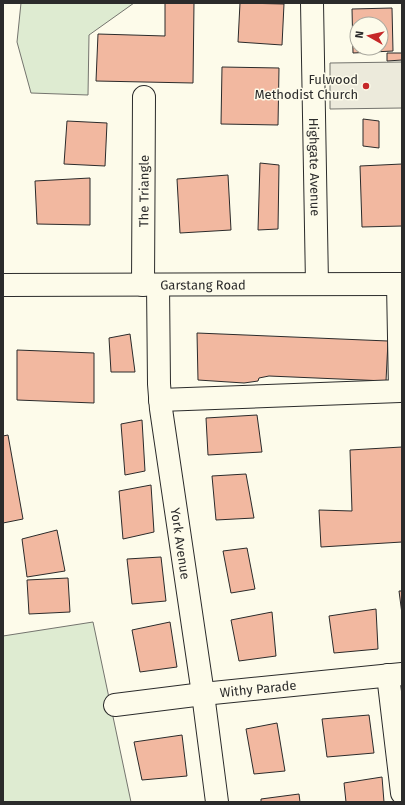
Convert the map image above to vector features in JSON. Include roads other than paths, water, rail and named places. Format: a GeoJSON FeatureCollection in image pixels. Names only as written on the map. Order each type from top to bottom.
{"type":"FeatureCollection","features":[{"type":"Feature","properties":{"kind":"main road","name":"Highgate Avenue"},"geometry":{"type":"LineString","coordinates":[[312,3],[317,284]]}},
{"type":"Feature","properties":{"kind":"main road","name":"The Triangle"},"geometry":{"type":"LineString","coordinates":[[144,97],[150,285]]}},
{"type":"Feature","properties":{"kind":"main road","name":"Garstang Road"},"geometry":{"type":"LineString","coordinates":[[3,285],[400,284]]}},
{"type":"Feature","properties":{"kind":"main road"},"geometry":{"type":"LineString","coordinates":[[160,400],[400,391],[400,284]]}},
{"type":"Feature","properties":{"kind":"main road","name":"York Avenue"},"geometry":{"type":"LineString","coordinates":[[150,285],[160,400],[203,694],[217,802]]}},
{"type":"Feature","properties":{"kind":"main road"},"geometry":{"type":"LineString","coordinates":[[395,674],[402,793]]}},
{"type":"Feature","properties":{"kind":"main road","name":"Withy Parade"},"geometry":{"type":"LineString","coordinates":[[115,705],[203,694],[395,674]]}},
{"type":"Feature","properties":{"kind":"place","name":"Fulwood Methodist Church"},"geometry":{"type":"Point","coordinates":[366,86]}}]}
